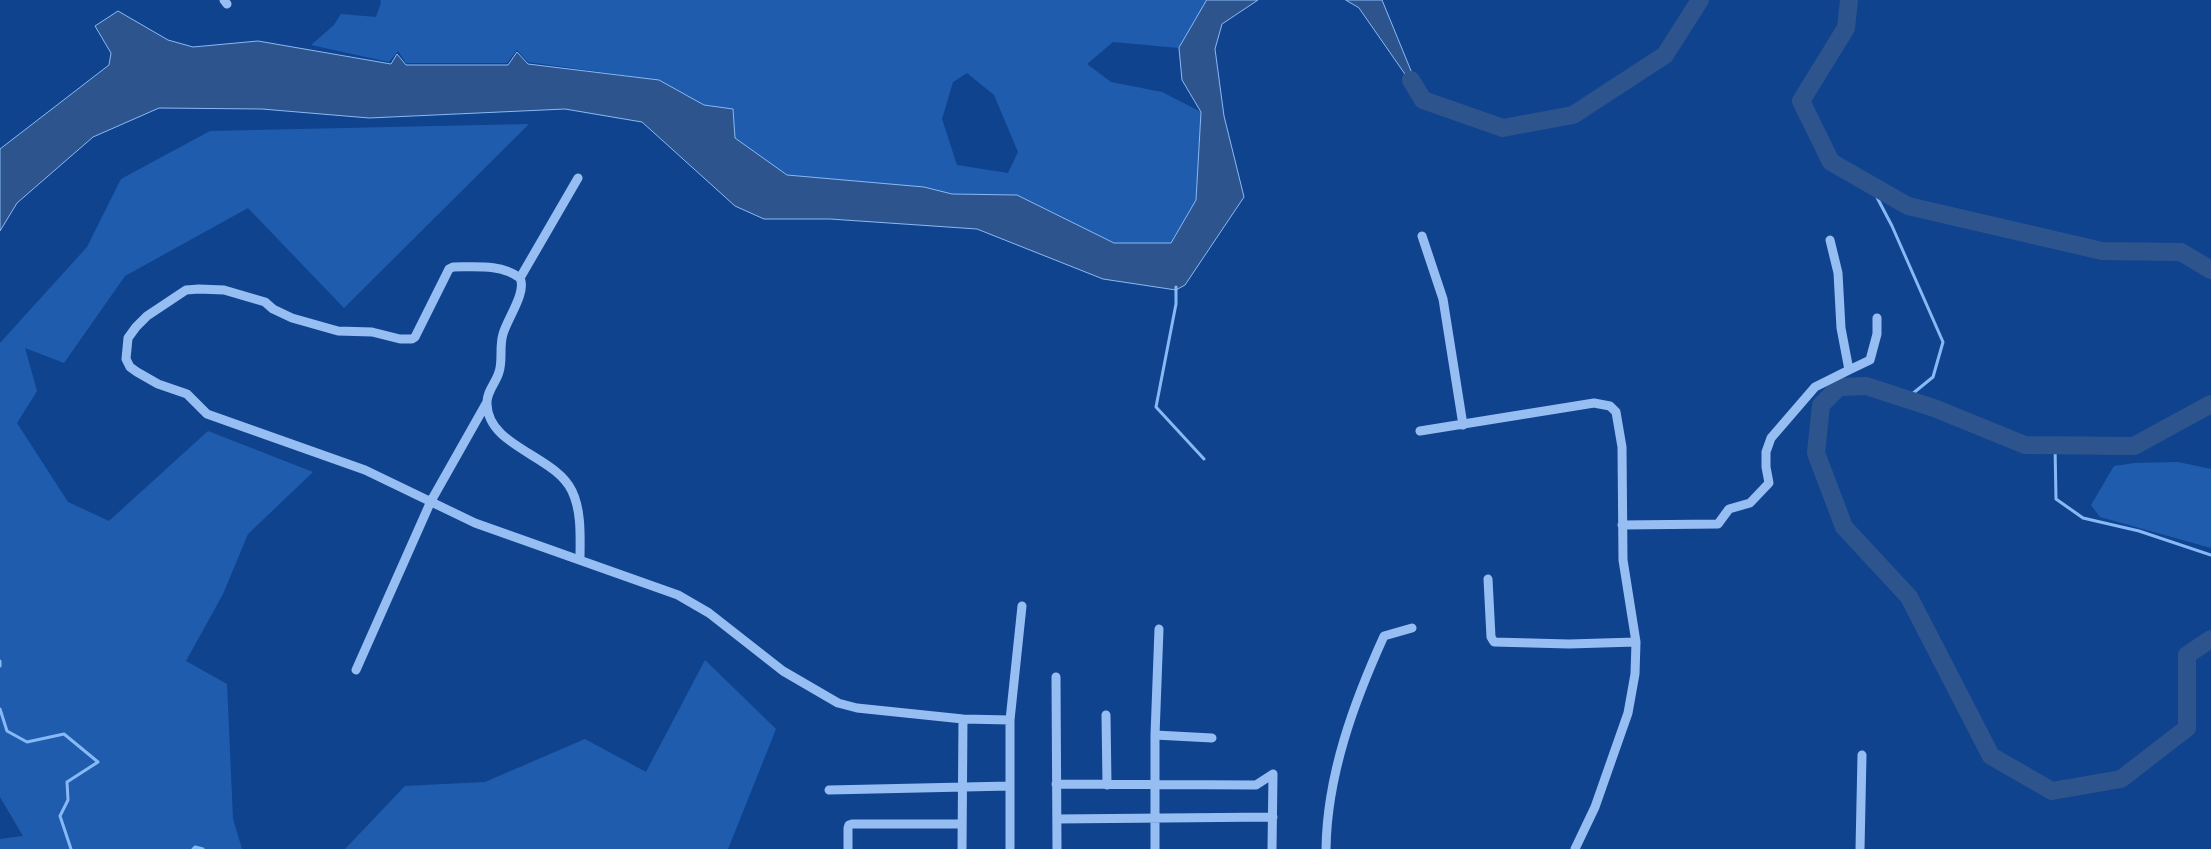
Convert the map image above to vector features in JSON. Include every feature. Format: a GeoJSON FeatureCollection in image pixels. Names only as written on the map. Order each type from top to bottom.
{"type":"FeatureCollection","features":[{"type":"Feature","properties":{"kind":"street"},"geometry":{"type":"LineString","coordinates":[[356,670],[431,501],[486,402],[500,370],[503,334],[522,288],[520,278],[578,178]]}},
{"type":"Feature","properties":{"kind":"street"},"geometry":{"type":"LineString","coordinates":[[1422,236],[1443,299],[1463,425]]}},
{"type":"Feature","properties":{"kind":"street"},"geometry":{"type":"LineString","coordinates":[[1830,240],[1838,273],[1841,328],[1849,370]]}},
{"type":"Feature","properties":{"kind":"street"},"geometry":{"type":"LineString","coordinates":[[520,278],[512,272],[493,268],[453,267],[449,269],[415,337],[400,340],[372,332],[338,331],[292,318],[273,309],[265,302],[224,290],[186,290],[147,316],[128,338],[126,360],[130,367],[158,384],[187,394],[207,414],[365,470],[475,523],[678,595],[709,612],[783,671],[838,703],[857,708],[963,719],[1010,720]]}},
{"type":"Feature","properties":{"kind":"street"},"geometry":{"type":"LineString","coordinates":[[1622,525],[1718,524],[1728,509],[1750,503],[1768,483],[1766,452],[1771,438],[1815,388],[1870,360],[1877,334],[1877,318]]}},
{"type":"Feature","properties":{"kind":"street"},"geometry":{"type":"LineString","coordinates":[[486,402],[493,426],[523,450],[557,472],[572,491],[580,534],[580,560]]}},
{"type":"Feature","properties":{"kind":"street"},"geometry":{"type":"LineString","coordinates":[[1420,431],[1594,403],[1610,406],[1616,412],[1622,447],[1624,560],[1636,642],[1635,674],[1628,713],[1595,807],[1575,849]]}},
{"type":"Feature","properties":{"kind":"street"},"geometry":{"type":"LineString","coordinates":[[1488,579],[1491,637],[1494,642],[1561,644],[1636,642]]}},
{"type":"Feature","properties":{"kind":"street"},"geometry":{"type":"LineString","coordinates":[[1010,849],[1010,720],[1022,606]]}},
{"type":"Feature","properties":{"kind":"street"},"geometry":{"type":"LineString","coordinates":[[1326,849],[1333,779],[1362,688],[1384,636],[1412,628]]}},
{"type":"Feature","properties":{"kind":"street"},"geometry":{"type":"LineString","coordinates":[[1155,849],[1155,735],[1159,629]]}},
{"type":"Feature","properties":{"kind":"street"},"geometry":{"type":"LineString","coordinates":[[1056,677],[1058,849]]}},
{"type":"Feature","properties":{"kind":"street"},"geometry":{"type":"LineString","coordinates":[[1106,715],[1107,785]]}},
{"type":"Feature","properties":{"kind":"street"},"geometry":{"type":"LineString","coordinates":[[962,849],[963,719]]}},
{"type":"Feature","properties":{"kind":"street"},"geometry":{"type":"LineString","coordinates":[[1155,735],[1212,738]]}},
{"type":"Feature","properties":{"kind":"street"},"geometry":{"type":"LineString","coordinates":[[1860,849],[1862,755]]}},
{"type":"Feature","properties":{"kind":"street"},"geometry":{"type":"LineString","coordinates":[[1056,784],[1256,785],[1273,774],[1272,849]]}},
{"type":"Feature","properties":{"kind":"street"},"geometry":{"type":"LineString","coordinates":[[829,790],[1010,786]]}},
{"type":"Feature","properties":{"kind":"street"},"geometry":{"type":"LineString","coordinates":[[1057,819],[1273,817]]}},
{"type":"Feature","properties":{"kind":"street"},"geometry":{"type":"LineString","coordinates":[[848,849],[848,828],[852,824],[962,824]]}},
{"type":"Feature","properties":{"kind":"shaded area"},"geometry":{"type":"Polygon","coordinates":[[[380,0],[1207,0],[1179,48],[1113,42],[1087,64],[1111,82],[1162,92],[1201,112],[1196,200],[1171,243],[1114,243],[1017,195],[952,194],[923,187],[787,175],[735,138],[733,109],[704,105],[659,80],[528,62],[517,50],[507,63],[406,63],[398,51],[389,62],[311,45],[334,25],[341,14],[376,17],[381,3],[380,0]],[[967,73],[953,82],[942,119],[957,165],[1008,173],[1018,152],[994,95],[967,73]]]}},
{"type":"Feature","properties":{"kind":"shaded area"},"geometry":{"type":"Polygon","coordinates":[[[1207,0],[1258,0],[1222,24],[1215,49],[1224,116],[1244,197],[1185,285],[1176,290],[1103,279],[977,229],[830,219],[764,219],[735,206],[642,122],[565,109],[369,118],[262,109],[159,108],[93,137],[17,203],[0,231],[0,149],[109,65],[111,53],[95,26],[118,11],[168,40],[193,47],[258,41],[391,64],[397,54],[406,65],[508,65],[517,52],[528,64],[659,80],[704,105],[733,109],[735,138],[787,175],[924,187],[952,194],[1017,195],[1114,243],[1171,243],[1196,200],[1201,112],[1182,80],[1179,48],[1207,0]]]}},
{"type":"Feature","properties":{"kind":"shaded area"},"geometry":{"type":"Polygon","coordinates":[[[1346,0],[1382,0],[1423,100],[1359,8],[1346,0]]]}},
{"type":"Feature","properties":{"kind":"shaded area"},"geometry":{"type":"Polygon","coordinates":[[[529,124],[344,308],[248,208],[125,276],[64,363],[25,348],[37,391],[17,423],[68,502],[109,521],[208,431],[313,472],[248,534],[223,594],[186,661],[227,684],[233,819],[242,849],[0,849],[0,839],[23,836],[0,797],[0,343],[87,247],[121,179],[210,131],[529,124]]]}},
{"type":"Feature","properties":{"kind":"shaded area"},"geometry":{"type":"Polygon","coordinates":[[[2178,462],[2211,469],[2211,548],[2100,517],[2091,505],[2114,466],[2135,463],[2178,462]]]}},
{"type":"Feature","properties":{"kind":"shaded area"},"geometry":{"type":"Polygon","coordinates":[[[705,660],[776,729],[728,849],[345,849],[405,786],[485,782],[585,739],[646,772],[705,660]]]}},
{"type":"Feature","properties":{"kind":"waterway"},"geometry":{"type":"LineString","coordinates":[[1411,80],[1423,100],[1503,128],[1573,115],[1665,55],[1700,0]]}},
{"type":"Feature","properties":{"kind":"waterway"},"geometry":{"type":"LineString","coordinates":[[1849,0],[1846,28],[1801,101],[1831,162],[1908,206],[2102,251],[2181,252],[2211,270]]}},
{"type":"Feature","properties":{"kind":"waterway"},"geometry":{"type":"LineString","coordinates":[[1871,186],[1892,226],[1943,342],[1933,377],[1906,399]]}},
{"type":"Feature","properties":{"kind":"waterway"},"geometry":{"type":"LineString","coordinates":[[1176,287],[1176,304],[1156,407],[1204,459]]}},
{"type":"Feature","properties":{"kind":"waterway"},"geometry":{"type":"LineString","coordinates":[[2211,404],[2134,446],[2025,445],[1934,408],[1866,386],[1839,387],[1821,405],[1816,453],[1844,527],[1909,597],[1991,756],[2052,791],[2121,779],[2187,728],[2187,655],[2211,639]]}},
{"type":"Feature","properties":{"kind":"waterway"},"geometry":{"type":"LineString","coordinates":[[2055,446],[2056,499],[2083,518],[2139,531],[2211,555]]}},
{"type":"Feature","properties":{"kind":"waterway"},"geometry":{"type":"LineString","coordinates":[[0,661],[0,666]]}},
{"type":"Feature","properties":{"kind":"waterway"},"geometry":{"type":"LineString","coordinates":[[0,709],[7,731],[27,742],[64,734],[98,762],[67,782],[68,800],[60,816],[71,849]]}},
{"type":"Feature","properties":{"kind":"waterway"},"geometry":{"type":"LineString","coordinates":[[193,849],[195,847],[203,849]]}}]}
